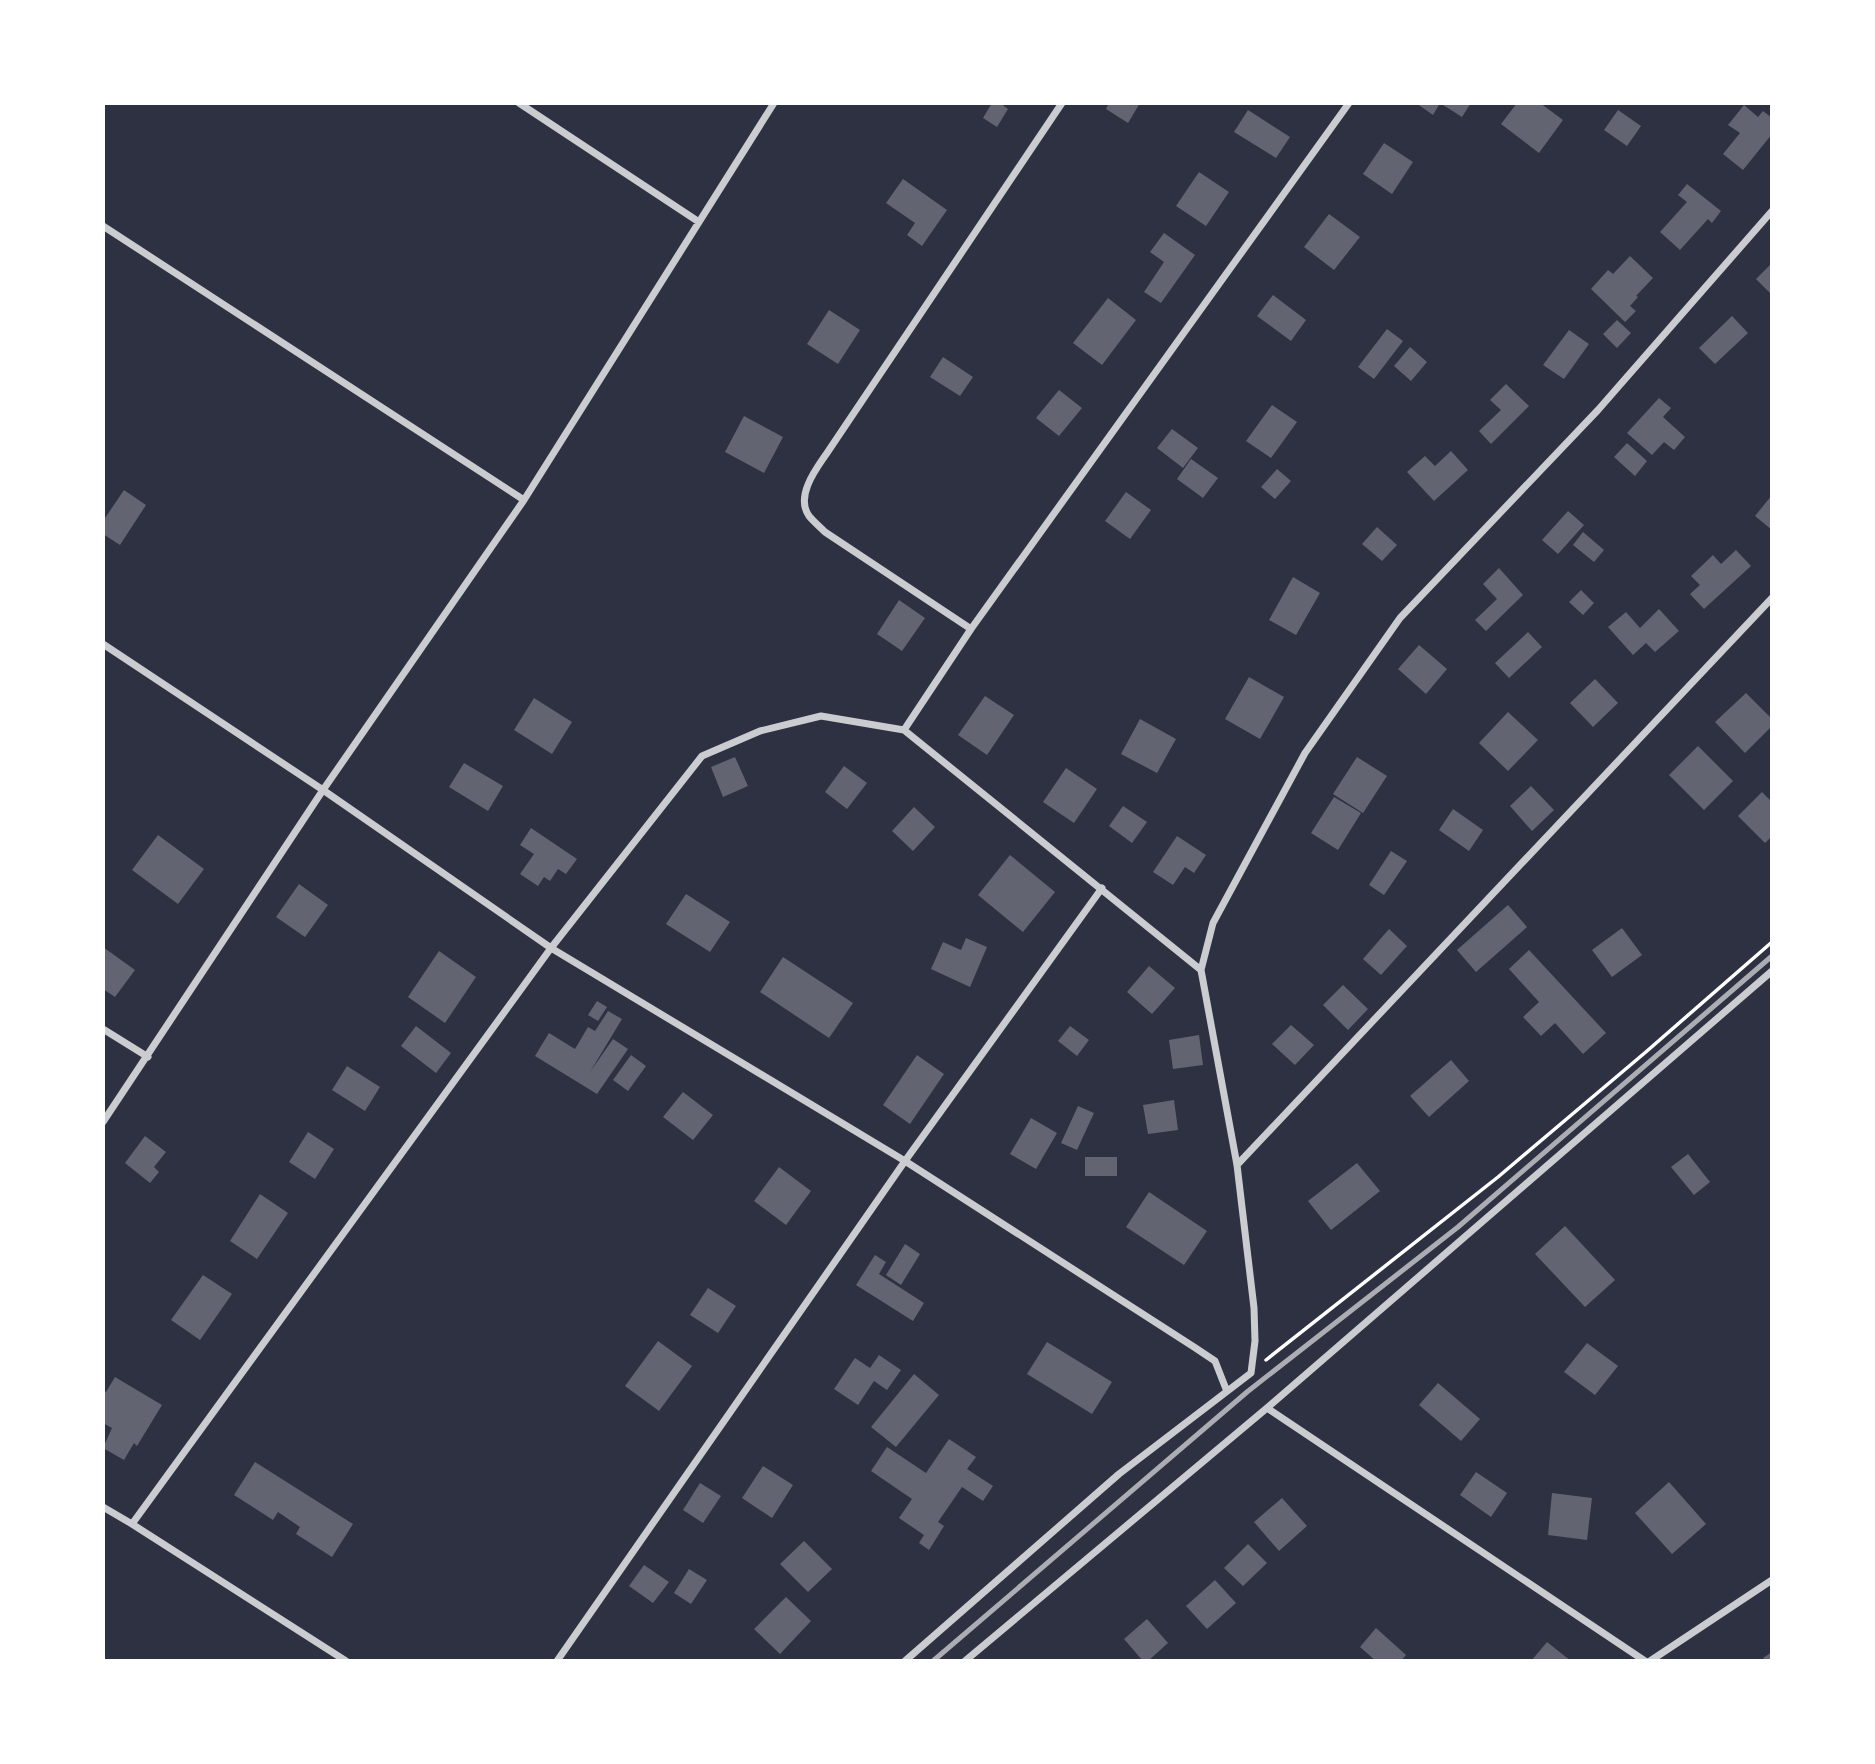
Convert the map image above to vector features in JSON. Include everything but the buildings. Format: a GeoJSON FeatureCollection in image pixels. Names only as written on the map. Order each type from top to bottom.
{"type":"FeatureCollection","features":[{"type":"Feature","properties":{"kind":"street"},"geometry":{"type":"LineString","coordinates":[[519,103],[699,222]]}},
{"type":"Feature","properties":{"kind":"street"},"geometry":{"type":"LineString","coordinates":[[103,1122],[323,790],[524,500],[774,103]]}},
{"type":"Feature","properties":{"kind":"street"},"geometry":{"type":"LineString","coordinates":[[971,629],[825,531],[807,514],[805,497],[810,479],[821,462],[1062,103]]}},
{"type":"Feature","properties":{"kind":"street"},"geometry":{"type":"LineString","coordinates":[[904,730],[971,629],[1349,103]]}},
{"type":"Feature","properties":{"kind":"street"},"geometry":{"type":"LineString","coordinates":[[905,1661],[1119,1474],[1251,1373],[1255,1341],[1254,1308],[1237,1164],[1201,970],[1213,923],[1305,753],[1400,618],[1598,410],[1772,211]]}},
{"type":"Feature","properties":{"kind":"street"},"geometry":{"type":"LineString","coordinates":[[103,226],[524,500]]}},
{"type":"Feature","properties":{"kind":"street"},"geometry":{"type":"LineString","coordinates":[[1237,1164],[1772,598]]}},
{"type":"Feature","properties":{"kind":"street"},"geometry":{"type":"LineString","coordinates":[[103,644],[323,790],[551,948],[905,1161],[1215,1361],[1226,1390]]}},
{"type":"Feature","properties":{"kind":"street"},"geometry":{"type":"LineString","coordinates":[[132,1524],[551,948],[702,756],[760,731],[821,716],[904,730],[1201,970]]}},
{"type":"Feature","properties":{"kind":"street"},"geometry":{"type":"LineString","coordinates":[[557,1661],[905,1161],[1102,888]]}},
{"type":"Feature","properties":{"kind":"street"},"geometry":{"type":"LineString","coordinates":[[965,1661],[1267,1408],[1772,971]]}},
{"type":"Feature","properties":{"kind":"street"},"geometry":{"type":"LineString","coordinates":[[103,1028],[148,1057]]}},
{"type":"Feature","properties":{"kind":"street"},"geometry":{"type":"LineString","coordinates":[[1267,1408],[1645,1661]]}},
{"type":"Feature","properties":{"kind":"street"},"geometry":{"type":"LineString","coordinates":[[103,1507],[346,1661]]}},
{"type":"Feature","properties":{"kind":"street"},"geometry":{"type":"LineString","coordinates":[[1650,1661],[1772,1580]]}},
{"type":"Feature","properties":{"kind":"path"},"geometry":{"type":"LineString","coordinates":[[1251,1373],[1497,1177],[1772,942]]}},
{"type":"Feature","properties":{"kind":"railway"},"geometry":{"type":"LineString","coordinates":[[933,1661],[1247,1392],[1458,1227],[1772,956]]}}]}
